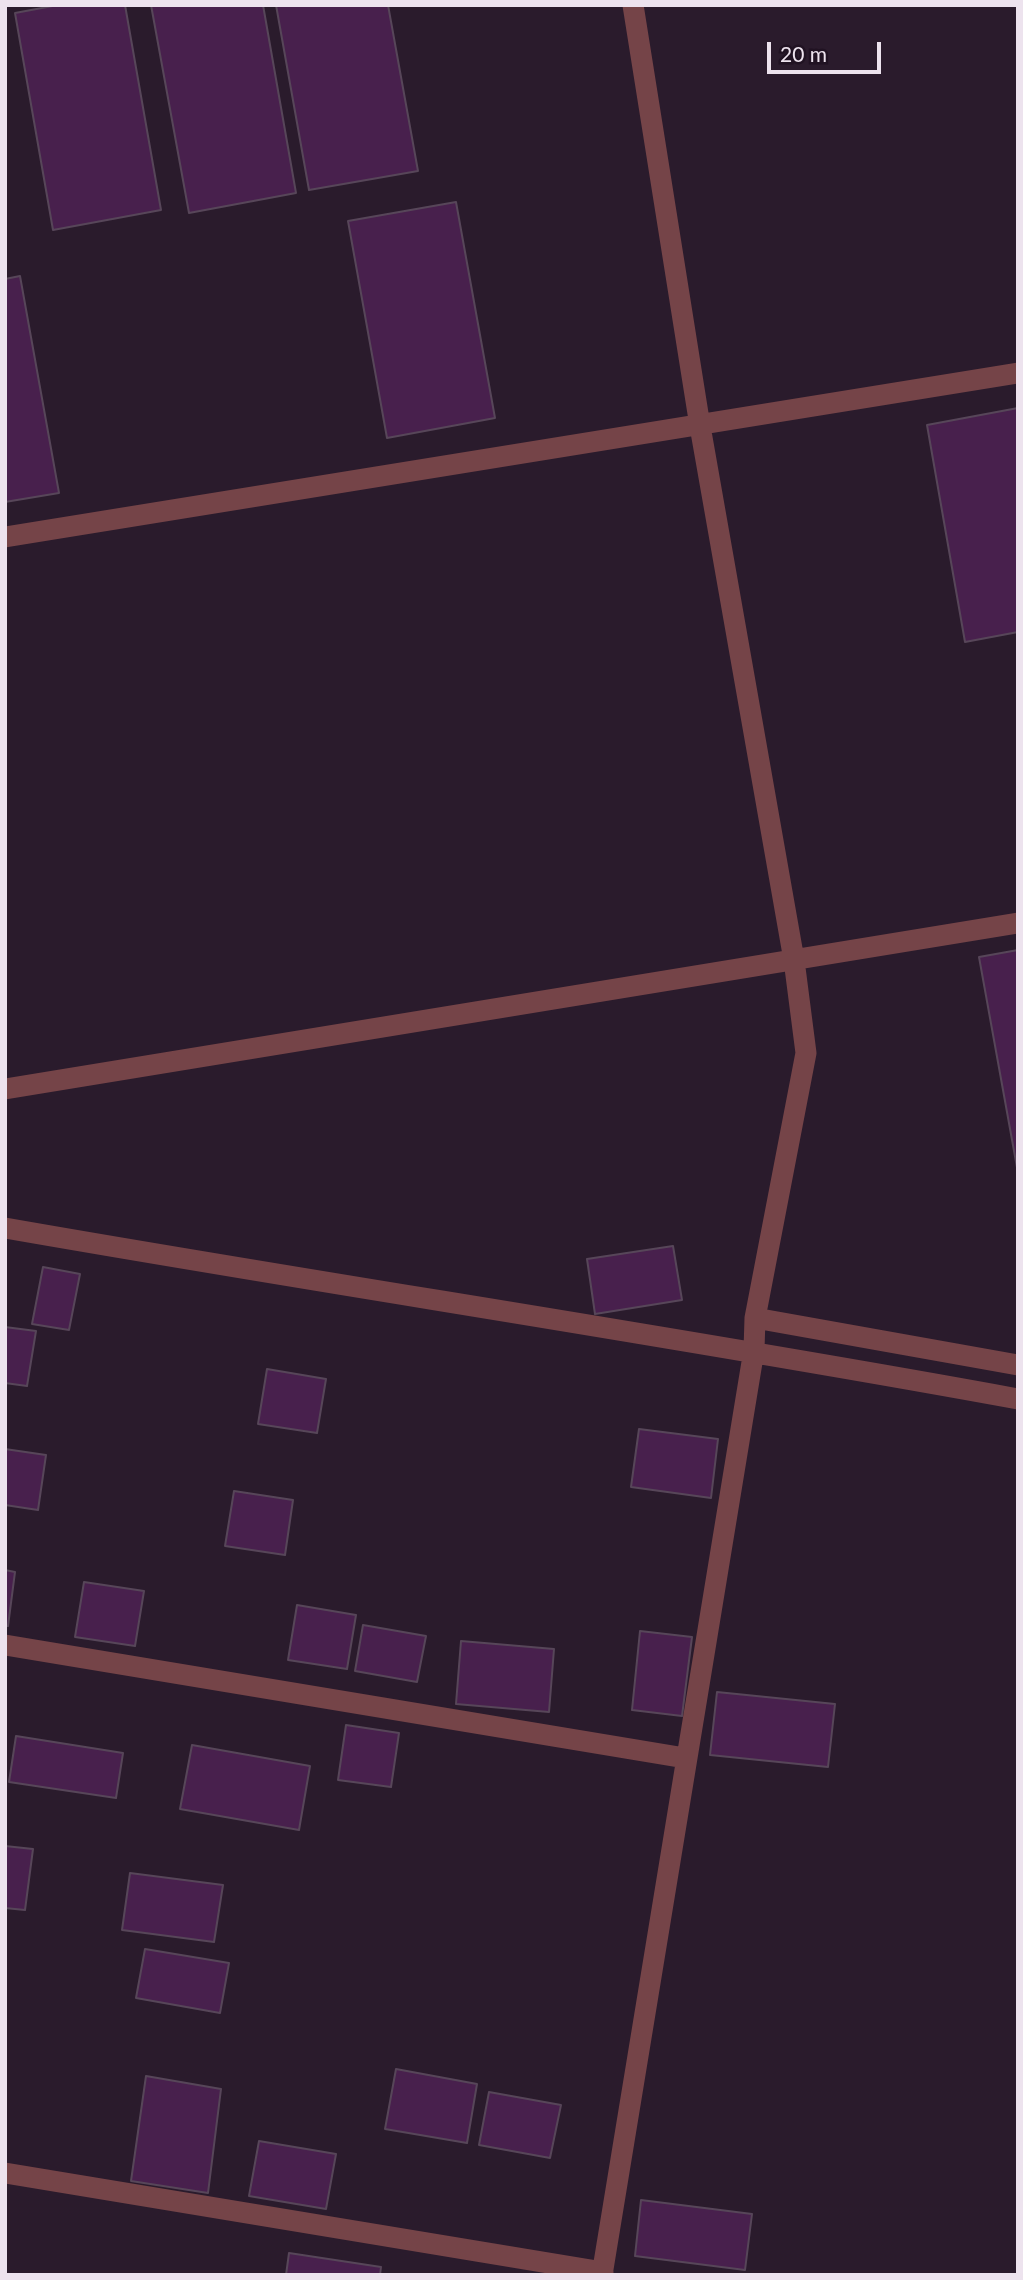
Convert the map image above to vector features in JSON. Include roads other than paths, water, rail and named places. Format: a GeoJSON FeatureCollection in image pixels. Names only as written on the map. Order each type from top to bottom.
{"type":"FeatureCollection","features":[{"type":"Feature","properties":{"kind":"street"},"geometry":{"type":"LineString","coordinates":[[5,2173],[603,2274],[685,1758],[754,1350],[755,1318],[806,1053],[794,960],[700,426],[633,5]]}},
{"type":"Feature","properties":{"kind":"street"},"geometry":{"type":"LineString","coordinates":[[5,537],[1018,373]]}},
{"type":"Feature","properties":{"kind":"street"},"geometry":{"type":"LineString","coordinates":[[5,1089],[1018,923]]}},
{"type":"Feature","properties":{"kind":"street"},"geometry":{"type":"LineString","coordinates":[[5,1228],[234,1268],[754,1350],[1018,1399]]}},
{"type":"Feature","properties":{"kind":"street"},"geometry":{"type":"LineString","coordinates":[[755,1318],[1018,1365]]}},
{"type":"Feature","properties":{"kind":"street"},"geometry":{"type":"LineString","coordinates":[[5,1646],[685,1758]]}}]}
